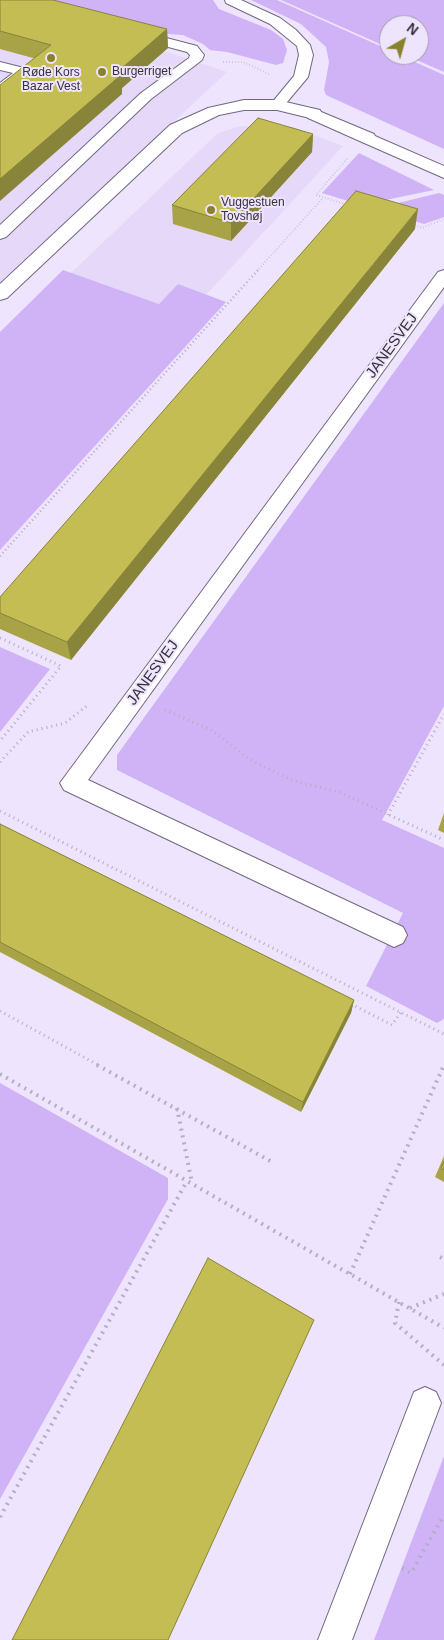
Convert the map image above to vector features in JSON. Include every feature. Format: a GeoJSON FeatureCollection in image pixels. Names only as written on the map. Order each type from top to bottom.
{"type":"FeatureCollection","features":[{"type":"Feature","properties":{"kind":"street"},"geometry":{"type":"LineString","coordinates":[[0,294],[176,129],[200,116],[228,107],[276,106],[314,114],[444,173]]}},
{"type":"Feature","properties":{"kind":"lane"},"geometry":{"type":"LineString","coordinates":[[231,0],[275,21],[291,33],[303,46],[306,55],[304,68],[295,84],[276,106]]}},
{"type":"Feature","properties":{"kind":"lane"},"geometry":{"type":"LineString","coordinates":[[0,234],[146,96],[195,60],[197,55],[192,49],[124,31]]}},
{"type":"Feature","properties":{"kind":"lane"},"geometry":{"type":"LineString","coordinates":[[0,66],[23,72],[0,90]]}},
{"type":"Feature","properties":{"kind":"lane","name":"JANESVEJ"},"geometry":{"type":"LineString","coordinates":[[394,935],[72,783],[444,275]]}},
{"type":"Feature","properties":{"kind":"lane"},"geometry":{"type":"LineString","coordinates":[[335,1640],[425,1403]]}},
{"type":"Feature","properties":{"kind":"path"},"geometry":{"type":"LineString","coordinates":[[195,60],[210,64],[228,61],[243,62],[295,84]]}},
{"type":"Feature","properties":{"kind":"path"},"geometry":{"type":"LineString","coordinates":[[350,206],[316,195],[368,138]]}},
{"type":"Feature","properties":{"kind":"path"},"geometry":{"type":"LineString","coordinates":[[0,556],[323,198]]}},
{"type":"Feature","properties":{"kind":"path"},"geometry":{"type":"LineString","coordinates":[[404,222],[422,228],[444,220]]}},
{"type":"Feature","properties":{"kind":"path"},"geometry":{"type":"LineString","coordinates":[[0,638],[60,666],[0,741]]}},
{"type":"Feature","properties":{"kind":"path"},"geometry":{"type":"LineString","coordinates":[[0,762],[28,732],[65,723],[110,686],[211,730],[250,759],[293,780],[339,792],[444,840]]}},
{"type":"Feature","properties":{"kind":"path"},"geometry":{"type":"LineString","coordinates":[[388,815],[444,714]]}},
{"type":"Feature","properties":{"kind":"path"},"geometry":{"type":"LineString","coordinates":[[0,811],[444,1034]]}},
{"type":"Feature","properties":{"kind":"path"},"geometry":{"type":"LineString","coordinates":[[347,1002],[392,1025],[401,1012]]}},
{"type":"Feature","properties":{"kind":"path"},"geometry":{"type":"LineString","coordinates":[[0,1011],[272,1162]]}},
{"type":"Feature","properties":{"kind":"path"},"geometry":{"type":"LineString","coordinates":[[350,1274],[444,1065]]}},
{"type":"Feature","properties":{"kind":"path"},"geometry":{"type":"LineString","coordinates":[[0,1074],[444,1328]]}},
{"type":"Feature","properties":{"kind":"path"},"geometry":{"type":"LineString","coordinates":[[177,1108],[193,1184]]}},
{"type":"Feature","properties":{"kind":"path"},"geometry":{"type":"LineString","coordinates":[[0,1517],[187,1181]]}},
{"type":"Feature","properties":{"kind":"path"},"geometry":{"type":"LineString","coordinates":[[410,1308],[444,1294]]}},
{"type":"Feature","properties":{"kind":"path"},"geometry":{"type":"LineString","coordinates":[[400,1302],[395,1323],[444,1365]]}},
{"type":"Feature","properties":{"kind":"path"},"geometry":{"type":"LineString","coordinates":[[370,1551],[411,1573],[444,1516]]}},
{"type":"Feature","properties":{"kind":"shaded area"},"geometry":{"type":"Polygon","coordinates":[[[0,0],[11,0],[227,72],[0,284],[0,0]]]}},
{"type":"Feature","properties":{"kind":"shaded area"},"geometry":{"type":"Polygon","coordinates":[[[22,0],[213,0],[219,9],[271,30],[283,39],[287,50],[283,63],[276,65],[227,52],[210,50],[203,44],[183,35],[153,33],[22,0]]]}},
{"type":"Feature","properties":{"kind":"shaded area"},"geometry":{"type":"Polygon","coordinates":[[[251,0],[277,0],[379,46],[379,65],[422,65],[444,75],[444,149],[326,95],[324,90],[329,62],[326,47],[301,24],[251,0]]]}},
{"type":"Feature","properties":{"kind":"shaded area"},"geometry":{"type":"Polygon","coordinates":[[[281,0],[444,0],[444,72],[428,65],[429,15],[379,15],[379,44],[281,0]]]}},
{"type":"Feature","properties":{"kind":"shaded area","name":"Vuggestuen Tovshøj"},"geometry":{"type":"Polygon","coordinates":[[[255,125],[293,127],[343,146],[206,295],[178,284],[159,304],[71,273],[218,133],[237,127],[255,125]]]}},
{"type":"Feature","properties":{"kind":"shaded area"},"geometry":{"type":"Polygon","coordinates":[[[359,153],[434,190],[361,205],[322,193],[359,153]]]}},
{"type":"Feature","properties":{"kind":"shaded area"},"geometry":{"type":"Polygon","coordinates":[[[439,193],[444,195],[444,217],[424,224],[374,209],[439,193]]]}},
{"type":"Feature","properties":{"kind":"shaded area"},"geometry":{"type":"Polygon","coordinates":[[[63,270],[159,304],[178,284],[226,302],[0,550],[0,332],[63,270]]]}},
{"type":"Feature","properties":{"kind":"shaded area"},"geometry":{"type":"Polygon","coordinates":[[[444,303],[444,706],[382,820],[444,848],[444,1019],[437,1023],[366,986],[403,913],[117,770],[117,755],[444,303]]]}},
{"type":"Feature","properties":{"kind":"shaded area"},"geometry":{"type":"Polygon","coordinates":[[[0,647],[50,669],[0,732],[0,647]]]}},
{"type":"Feature","properties":{"kind":"shaded area"},"geometry":{"type":"Polygon","coordinates":[[[0,1083],[168,1178],[168,1199],[0,1499],[0,1083]]]}},
{"type":"Feature","properties":{"kind":"shaded area"},"geometry":{"type":"Polygon","coordinates":[[[444,1456],[444,1640],[374,1640],[444,1456]]]}},
{"type":"Feature","properties":{"kind":"building"},"geometry":{"type":"Polygon","coordinates":[[[0,0],[53,0],[167,29],[115,74],[121,75],[0,179],[0,85],[51,45],[0,31],[0,0]]]}},
{"type":"Feature","properties":{"kind":"building"},"geometry":{"type":"Polygon","coordinates":[[[258,118],[313,134],[231,223],[172,205],[258,118]]]}},
{"type":"Feature","properties":{"kind":"building"},"geometry":{"type":"Polygon","coordinates":[[[356,191],[418,209],[67,642],[0,613],[0,597],[356,191]]]}},
{"type":"Feature","properties":{"kind":"building"},"geometry":{"type":"Polygon","coordinates":[[[0,824],[354,1000],[303,1102],[0,942],[0,824]]]}},
{"type":"Feature","properties":{"kind":"building"},"geometry":{"type":"Polygon","coordinates":[[[208,1258],[314,1320],[168,1640],[12,1640],[208,1258]]]}},
{"type":"Feature","properties":{"kind":"place","name":"Røde Kors Bazar Vest"},"geometry":{"type":"Point","coordinates":[51,58]}},
{"type":"Feature","properties":{"kind":"place","name":"Burgerriget"},"geometry":{"type":"Point","coordinates":[102,72]}},
{"type":"Feature","properties":{"kind":"place","name":"Vuggestuen Tovshøj"},"geometry":{"type":"Point","coordinates":[211,210]}}]}
